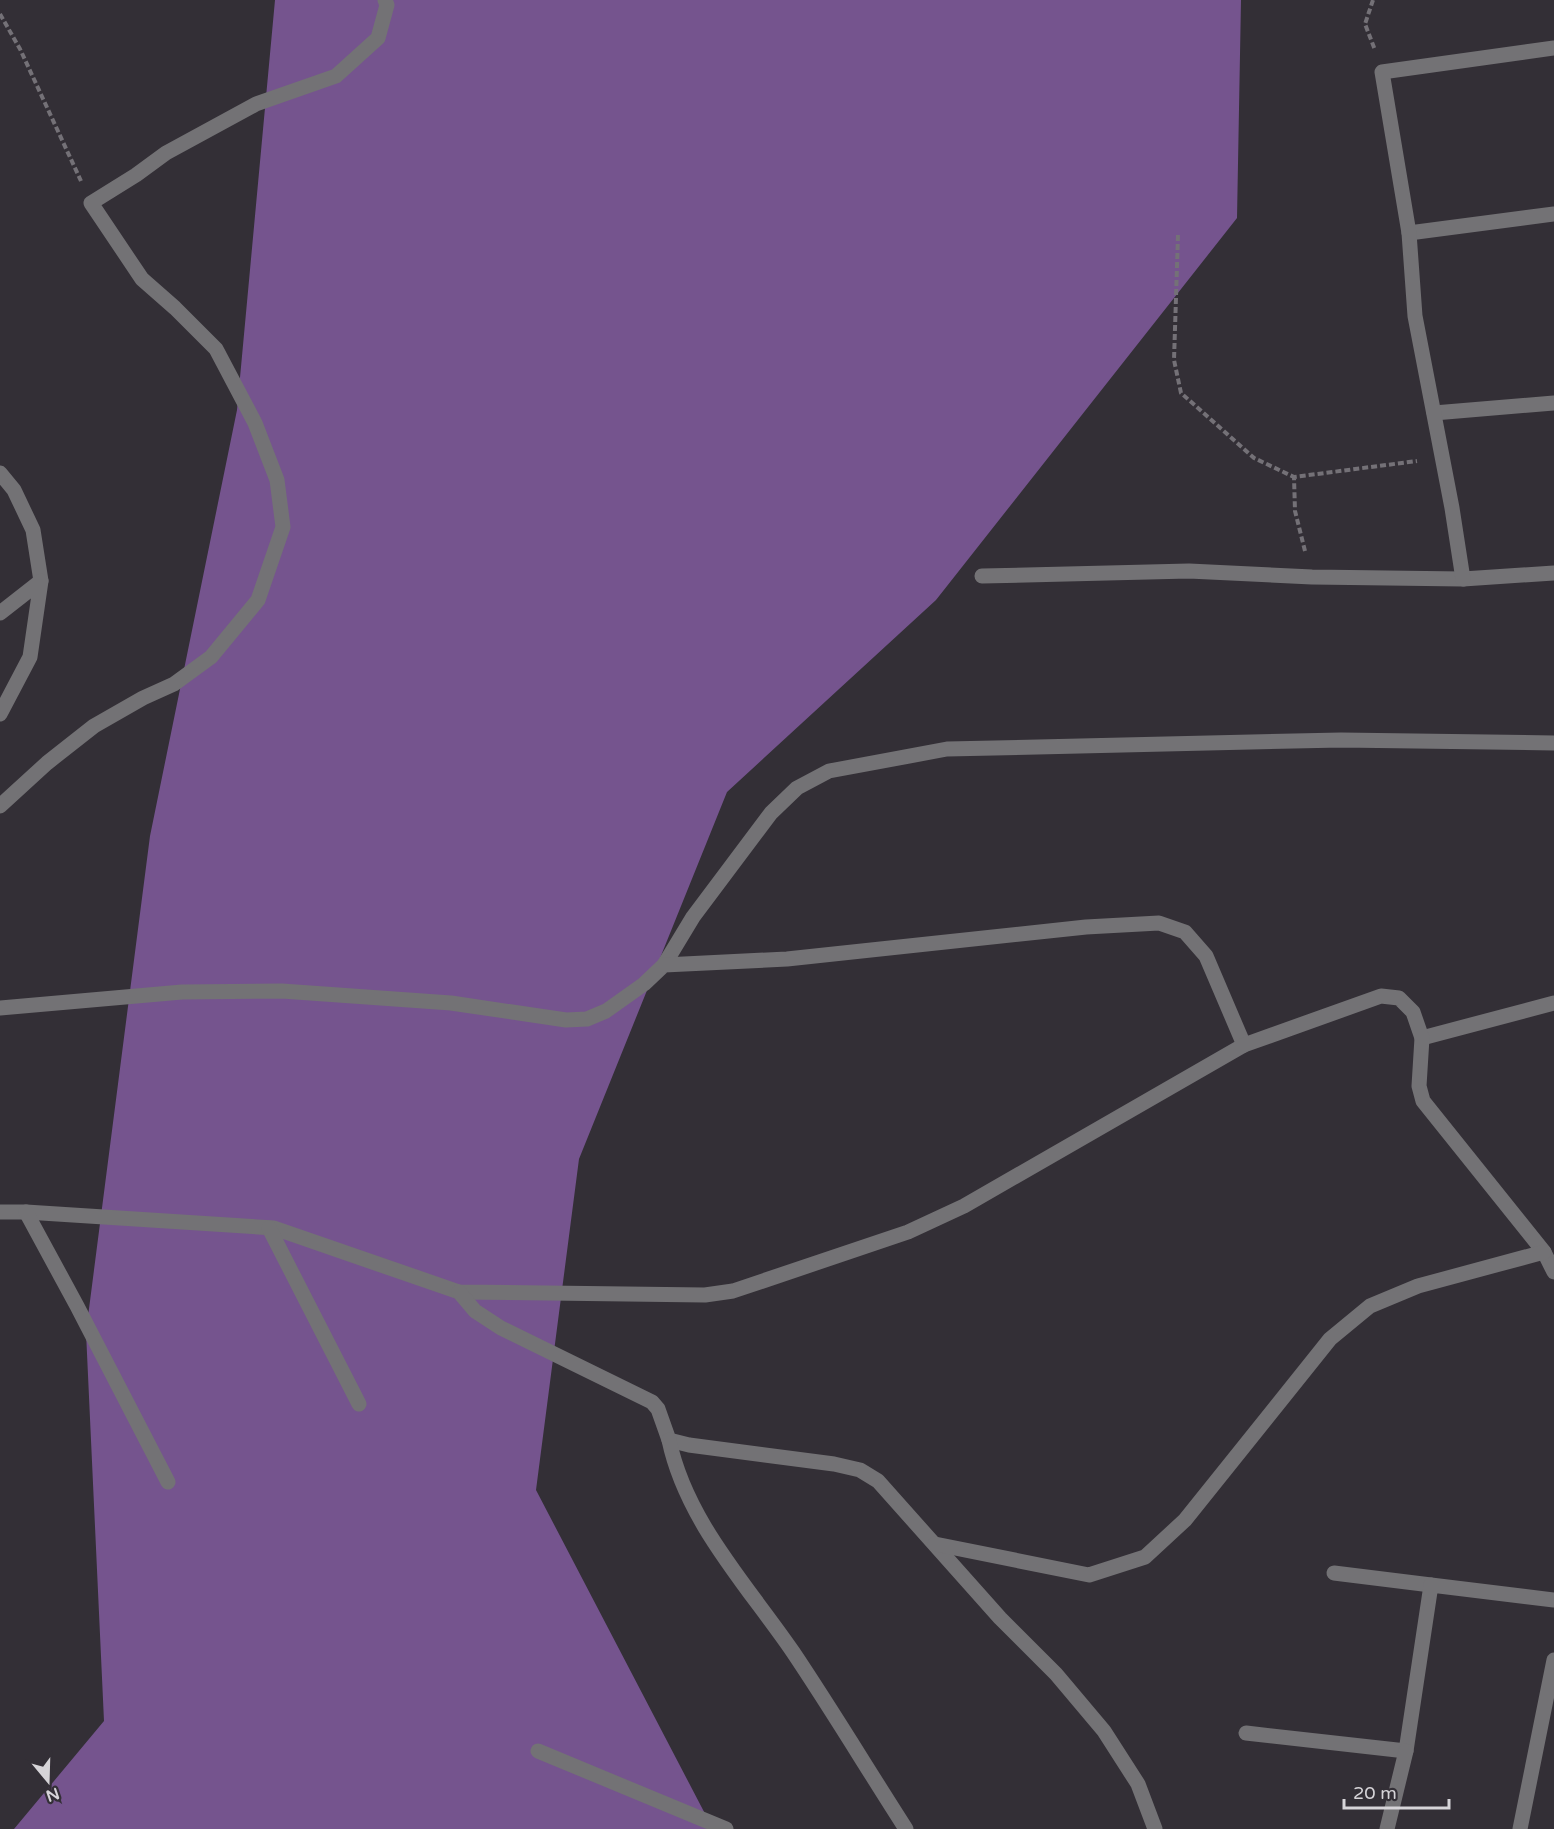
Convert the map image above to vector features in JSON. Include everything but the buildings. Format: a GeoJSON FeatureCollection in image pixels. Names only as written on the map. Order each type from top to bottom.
{"type":"FeatureCollection","features":[{"type":"Feature","properties":{"kind":"street"},"geometry":{"type":"LineString","coordinates":[[0,807],[47,763],[94,726],[143,698],[174,684],[211,657],[258,600],[283,527],[277,480],[255,423],[216,350],[175,308],[142,279],[91,203],[166,153],[256,104],[336,76],[378,38],[387,5],[385,0]]}},
{"type":"Feature","properties":{"kind":"street"},"geometry":{"type":"LineString","coordinates":[[1463,579],[1452,508],[1415,316],[1409,233],[1382,72],[1554,48]]}},
{"type":"Feature","properties":{"kind":"street"},"geometry":{"type":"LineString","coordinates":[[1409,233],[1554,214]]}},
{"type":"Feature","properties":{"kind":"street"},"geometry":{"type":"LineString","coordinates":[[1434,413],[1554,403]]}},
{"type":"Feature","properties":{"kind":"street"},"geometry":{"type":"LineString","coordinates":[[0,473],[14,490],[33,530],[41,581],[30,657],[0,714]]}},
{"type":"Feature","properties":{"kind":"street"},"geometry":{"type":"LineString","coordinates":[[982,576],[1189,571],[1312,578],[1463,579],[1554,573]]}},
{"type":"Feature","properties":{"kind":"street"},"geometry":{"type":"LineString","coordinates":[[0,613],[41,581]]}},
{"type":"Feature","properties":{"kind":"street"},"geometry":{"type":"LineString","coordinates":[[0,1008],[182,992],[282,991],[451,1003],[566,1020],[587,1019],[606,1011],[644,984],[664,965],[693,917],[771,813],[797,788],[829,771],[947,749],[1341,740],[1554,743]]}},
{"type":"Feature","properties":{"kind":"street"},"geometry":{"type":"LineString","coordinates":[[664,965],[787,958],[1086,927],[1160,923],[1185,932],[1206,956],[1244,1045]]}},
{"type":"Feature","properties":{"kind":"street"},"geometry":{"type":"LineString","coordinates":[[0,1212],[274,1228],[459,1292],[705,1295],[733,1291],[908,1232],[964,1206],[1244,1045],[1381,996],[1399,998],[1413,1012],[1422,1038],[1419,1086],[1423,1101],[1544,1252],[1554,1272]]}},
{"type":"Feature","properties":{"kind":"street"},"geometry":{"type":"LineString","coordinates":[[1422,1038],[1554,1003]]}},
{"type":"Feature","properties":{"kind":"street"},"geometry":{"type":"LineString","coordinates":[[26,1212],[168,1482]]}},
{"type":"Feature","properties":{"kind":"street"},"geometry":{"type":"LineString","coordinates":[[269,1228],[359,1404]]}},
{"type":"Feature","properties":{"kind":"street"},"geometry":{"type":"LineString","coordinates":[[935,1544],[1089,1575],[1145,1557],[1185,1520],[1330,1339],[1371,1306],[1418,1286],[1544,1252]]}},
{"type":"Feature","properties":{"kind":"street"},"geometry":{"type":"LineString","coordinates":[[459,1292],[475,1311],[501,1328],[652,1402],[658,1409],[685,1492],[708,1532],[793,1652],[906,1829]]}},
{"type":"Feature","properties":{"kind":"street"},"geometry":{"type":"LineString","coordinates":[[669,1440],[689,1445],[834,1464],[860,1470],[878,1481],[1000,1618],[1056,1674],[1104,1731],[1138,1784],[1155,1829]]}},
{"type":"Feature","properties":{"kind":"street"},"geometry":{"type":"LineString","coordinates":[[1334,1573],[1554,1600]]}},
{"type":"Feature","properties":{"kind":"street"},"geometry":{"type":"LineString","coordinates":[[1387,1829],[1406,1751],[1431,1585]]}},
{"type":"Feature","properties":{"kind":"street"},"geometry":{"type":"LineString","coordinates":[[1520,1829],[1554,1660]]}},
{"type":"Feature","properties":{"kind":"street"},"geometry":{"type":"LineString","coordinates":[[1246,1733],[1406,1751]]}},
{"type":"Feature","properties":{"kind":"street"},"geometry":{"type":"LineString","coordinates":[[538,1751],[726,1829]]}},
{"type":"Feature","properties":{"kind":"path"},"geometry":{"type":"LineString","coordinates":[[1373,0],[1365,24],[1382,72]]}},
{"type":"Feature","properties":{"kind":"path"},"geometry":{"type":"LineString","coordinates":[[0,14],[20,49],[91,203]]}},
{"type":"Feature","properties":{"kind":"path"},"geometry":{"type":"LineString","coordinates":[[1178,235],[1174,360],[1181,393],[1254,458],[1294,477],[1442,458]]}},
{"type":"Feature","properties":{"kind":"path"},"geometry":{"type":"LineString","coordinates":[[1294,477],[1295,511],[1312,578]]}},
{"type":"Feature","properties":{"kind":"shaded area"},"geometry":{"type":"Polygon","coordinates":[[[275,0],[1241,0],[1237,218],[936,600],[727,792],[579,1159],[536,1490],[713,1829],[14,1829],[104,1721],[86,1332],[150,836],[237,410],[275,0]]]}}]}
